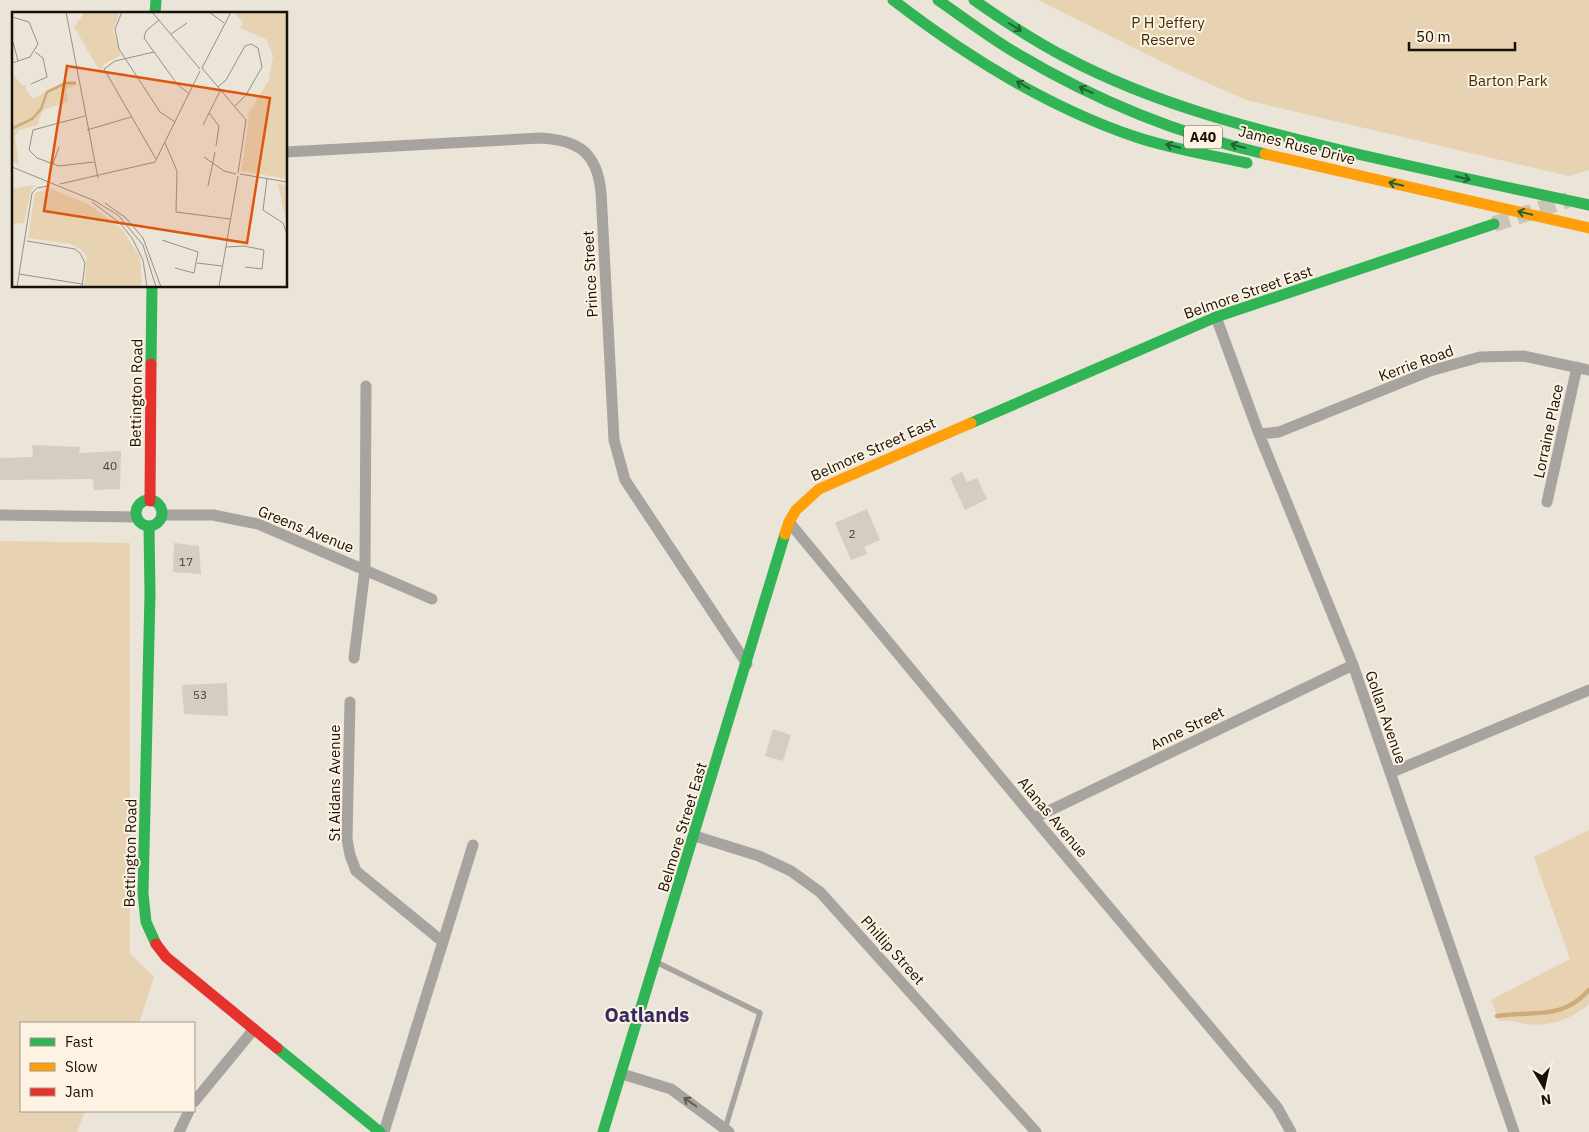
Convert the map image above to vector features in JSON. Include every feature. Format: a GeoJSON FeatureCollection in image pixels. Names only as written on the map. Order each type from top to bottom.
{"type":"FeatureCollection","features":[{"type":"Feature","properties":{"kind":"main road"},"geometry":{"type":"LineString","coordinates":[[894,0],[954,45],[1045,97],[1087,117],[1137,137],[1259,166]]}},
{"type":"Feature","properties":{"kind":"main road","name":"James Ruse Drive"},"geometry":{"type":"LineString","coordinates":[[938,0],[1017,54],[1076,85],[1148,117],[1206,138],[1258,152],[1589,228]]}},
{"type":"Feature","properties":{"kind":"main road","name":"James Ruse Drive"},"geometry":{"type":"LineString","coordinates":[[974,0],[1071,61],[1164,101],[1228,123],[1532,193],[1588,197]]}},
{"type":"Feature","properties":{"kind":"main road"},"geometry":{"type":"LineString","coordinates":[[1114,67],[1228,123]]}},
{"type":"Feature","properties":{"kind":"main road"},"geometry":{"type":"LineString","coordinates":[[1322,179],[1403,197],[1444,195]]}},
{"type":"Feature","properties":{"kind":"main road","name":"Belmore Street East"},"geometry":{"type":"LineString","coordinates":[[603,1132],[695,836],[789,522],[799,504],[817,490],[1216,317],[1494,224]]}},
{"type":"Feature","properties":{"kind":"main road","name":"Bettington Road"},"geometry":{"type":"LineString","coordinates":[[150,501],[152,288]]}},
{"type":"Feature","properties":{"kind":"main road"},"geometry":{"type":"LineString","coordinates":[[150,501],[158,505],[162,515],[158,523],[149,526],[141,523],[137,517],[141,503],[150,501]]}},
{"type":"Feature","properties":{"kind":"main road","name":"Bettington Road"},"geometry":{"type":"LineString","coordinates":[[149,526],[150,594],[143,882],[145,920],[149,935],[166,957],[380,1132]]}},
{"type":"Feature","properties":{"kind":"street","name":"Prince Street"},"geometry":{"type":"LineString","coordinates":[[288,152],[540,138],[563,139],[578,147],[590,158],[599,173],[601,192],[614,440],[618,460],[625,480],[747,664]]}},
{"type":"Feature","properties":{"kind":"street","name":"Gollan Avenue"},"geometry":{"type":"LineString","coordinates":[[1216,317],[1259,434],[1352,665],[1514,1132]]}},
{"type":"Feature","properties":{"kind":"street","name":"Kerrie Road"},"geometry":{"type":"LineString","coordinates":[[1259,434],[1279,432],[1430,371],[1480,357],[1523,356],[1589,370]]}},
{"type":"Feature","properties":{"kind":"street","name":"Lorraine Place"},"geometry":{"type":"LineString","coordinates":[[1548,502],[1577,367]]}},
{"type":"Feature","properties":{"kind":"street"},"geometry":{"type":"LineString","coordinates":[[354,658],[366,569],[366,386]]}},
{"type":"Feature","properties":{"kind":"street"},"geometry":{"type":"LineString","coordinates":[[0,515],[137,517]]}},
{"type":"Feature","properties":{"kind":"street","name":"Greens Avenue"},"geometry":{"type":"LineString","coordinates":[[162,515],[213,515],[258,524],[432,599]]}},
{"type":"Feature","properties":{"kind":"street","name":"Alanas Avenue"},"geometry":{"type":"LineString","coordinates":[[789,522],[1277,1107],[1290,1132]]}},
{"type":"Feature","properties":{"kind":"street","name":"Anne Street"},"geometry":{"type":"LineString","coordinates":[[1034,818],[1352,665]]}},
{"type":"Feature","properties":{"kind":"street"},"geometry":{"type":"LineString","coordinates":[[1390,773],[1589,690]]}},
{"type":"Feature","properties":{"kind":"street","name":"St Aidans Avenue"},"geometry":{"type":"LineString","coordinates":[[350,702],[347,839],[350,856],[356,871],[443,942]]}},
{"type":"Feature","properties":{"kind":"street","name":"Phillip Street"},"geometry":{"type":"LineString","coordinates":[[695,836],[760,856],[791,871],[820,892],[1036,1132]]}},
{"type":"Feature","properties":{"kind":"street"},"geometry":{"type":"LineString","coordinates":[[384,1132],[472,845]]}},
{"type":"Feature","properties":{"kind":"street"},"geometry":{"type":"LineString","coordinates":[[195,1101],[254,1029]]}},
{"type":"Feature","properties":{"kind":"street"},"geometry":{"type":"LineString","coordinates":[[622,1074],[671,1089],[727,1130]]}},
{"type":"Feature","properties":{"kind":"street"},"geometry":{"type":"LineString","coordinates":[[179,1132],[189,1112]]}},
{"type":"Feature","properties":{"kind":"lane"},"geometry":{"type":"LineString","coordinates":[[656,962],[760,1013],[727,1130]]}},
{"type":"Feature","properties":{"kind":"green space","name":"Barton Park"},"geometry":{"type":"Polygon","coordinates":[[[1038,0],[1589,0],[1589,170],[1569,176],[1246,100],[1181,71],[1038,0]]]}},
{"type":"Feature","properties":{"kind":"green space"},"geometry":{"type":"Polygon","coordinates":[[[0,541],[130,543],[130,954],[154,977],[139,1022],[20,1022],[20,1112],[85,1112],[77,1132],[0,1132],[0,541]]]}},
{"type":"Feature","properties":{"kind":"green space"},"geometry":{"type":"Polygon","coordinates":[[[1589,830],[1589,1004],[1568,1018],[1552,1023],[1535,1025],[1499,1021],[1491,1000],[1570,959],[1534,857],[1589,830]]]}},
{"type":"Feature","properties":{"kind":"building"},"geometry":{"type":"Polygon","coordinates":[[[32,445],[80,447],[79,453],[121,451],[120,489],[94,490],[93,479],[0,480],[0,458],[33,457],[32,445]]]}},
{"type":"Feature","properties":{"kind":"building"},"geometry":{"type":"Polygon","coordinates":[[[962,472],[967,482],[977,478],[987,499],[965,510],[950,478],[962,472]]]}},
{"type":"Feature","properties":{"kind":"building"},"geometry":{"type":"Polygon","coordinates":[[[867,509],[880,540],[864,547],[867,554],[851,560],[835,523],[867,509]]]}},
{"type":"Feature","properties":{"kind":"building"},"geometry":{"type":"Polygon","coordinates":[[[174,543],[199,546],[201,574],[173,572],[174,543]]]}},
{"type":"Feature","properties":{"kind":"building"},"geometry":{"type":"Polygon","coordinates":[[[227,683],[228,716],[184,714],[182,685],[227,683]]]}},
{"type":"Feature","properties":{"kind":"building"},"geometry":{"type":"Polygon","coordinates":[[[773,729],[791,735],[783,761],[765,756],[773,729]]]}},
{"type":"Feature","properties":{"kind":"waterway"},"geometry":{"type":"LineString","coordinates":[[1497,1016],[1557,1010],[1579,1000],[1589,990]]}},
{"type":"Feature","properties":{"kind":"tunnel"},"geometry":{"type":"LineString","coordinates":[[1494,224],[1568,200]]}},
{"type":"Feature","properties":{"kind":"traffic: fast"},"geometry":{"type":"LineString","coordinates":[[155,12],[156,0]]}},
{"type":"Feature","properties":{"kind":"traffic: fast"},"geometry":{"type":"LineString","coordinates":[[893,0],[950,41],[1009,79],[1071,111],[1136,137],[1247,163]]}},
{"type":"Feature","properties":{"kind":"traffic: fast"},"geometry":{"type":"LineString","coordinates":[[938,0],[1016,53],[1045,70],[1106,100],[1200,136],[1265,154]]}},
{"type":"Feature","properties":{"kind":"traffic: fast"},"geometry":{"type":"LineString","coordinates":[[974,0],[1019,31],[1067,58],[1101,75],[1171,103],[1243,125],[1317,144],[1589,205]]}},
{"type":"Feature","properties":{"kind":"traffic: fast"},"geometry":{"type":"LineString","coordinates":[[971,423],[1216,317],[1494,224]]}},
{"type":"Feature","properties":{"kind":"traffic: fast"},"geometry":{"type":"LineString","coordinates":[[151,364],[152,288]]}},
{"type":"Feature","properties":{"kind":"traffic: fast"},"geometry":{"type":"LineString","coordinates":[[149,500],[158,504],[162,513],[158,522],[149,526],[140,522],[136,513],[140,504],[149,500]]}},
{"type":"Feature","properties":{"kind":"traffic: fast"},"geometry":{"type":"LineString","coordinates":[[149,526],[150,594],[143,893],[146,922],[156,944]]}},
{"type":"Feature","properties":{"kind":"traffic: fast"},"geometry":{"type":"LineString","coordinates":[[603,1132],[785,534]]}},
{"type":"Feature","properties":{"kind":"traffic: fast"},"geometry":{"type":"LineString","coordinates":[[277,1048],[380,1132]]}},
{"type":"Feature","properties":{"kind":"traffic: slow"},"geometry":{"type":"LineString","coordinates":[[1265,154],[1589,228]]}},
{"type":"Feature","properties":{"kind":"traffic: slow"},"geometry":{"type":"LineString","coordinates":[[785,534],[796,510],[819,489],[971,423]]}},
{"type":"Feature","properties":{"kind":"traffic: jam"},"geometry":{"type":"LineString","coordinates":[[150,501],[151,364]]}},
{"type":"Feature","properties":{"kind":"traffic: jam"},"geometry":{"type":"LineString","coordinates":[[156,944],[166,957],[277,1048]]}},
{"type":"Feature","properties":{"kind":"district","name":"Oatlands"},"geometry":{"type":"Point","coordinates":[647,1014]}},
{"type":"Feature","properties":{"kind":"park label","name":"P H Jeffery Reserve"},"geometry":{"type":"Point","coordinates":[1168,30]}}]}
